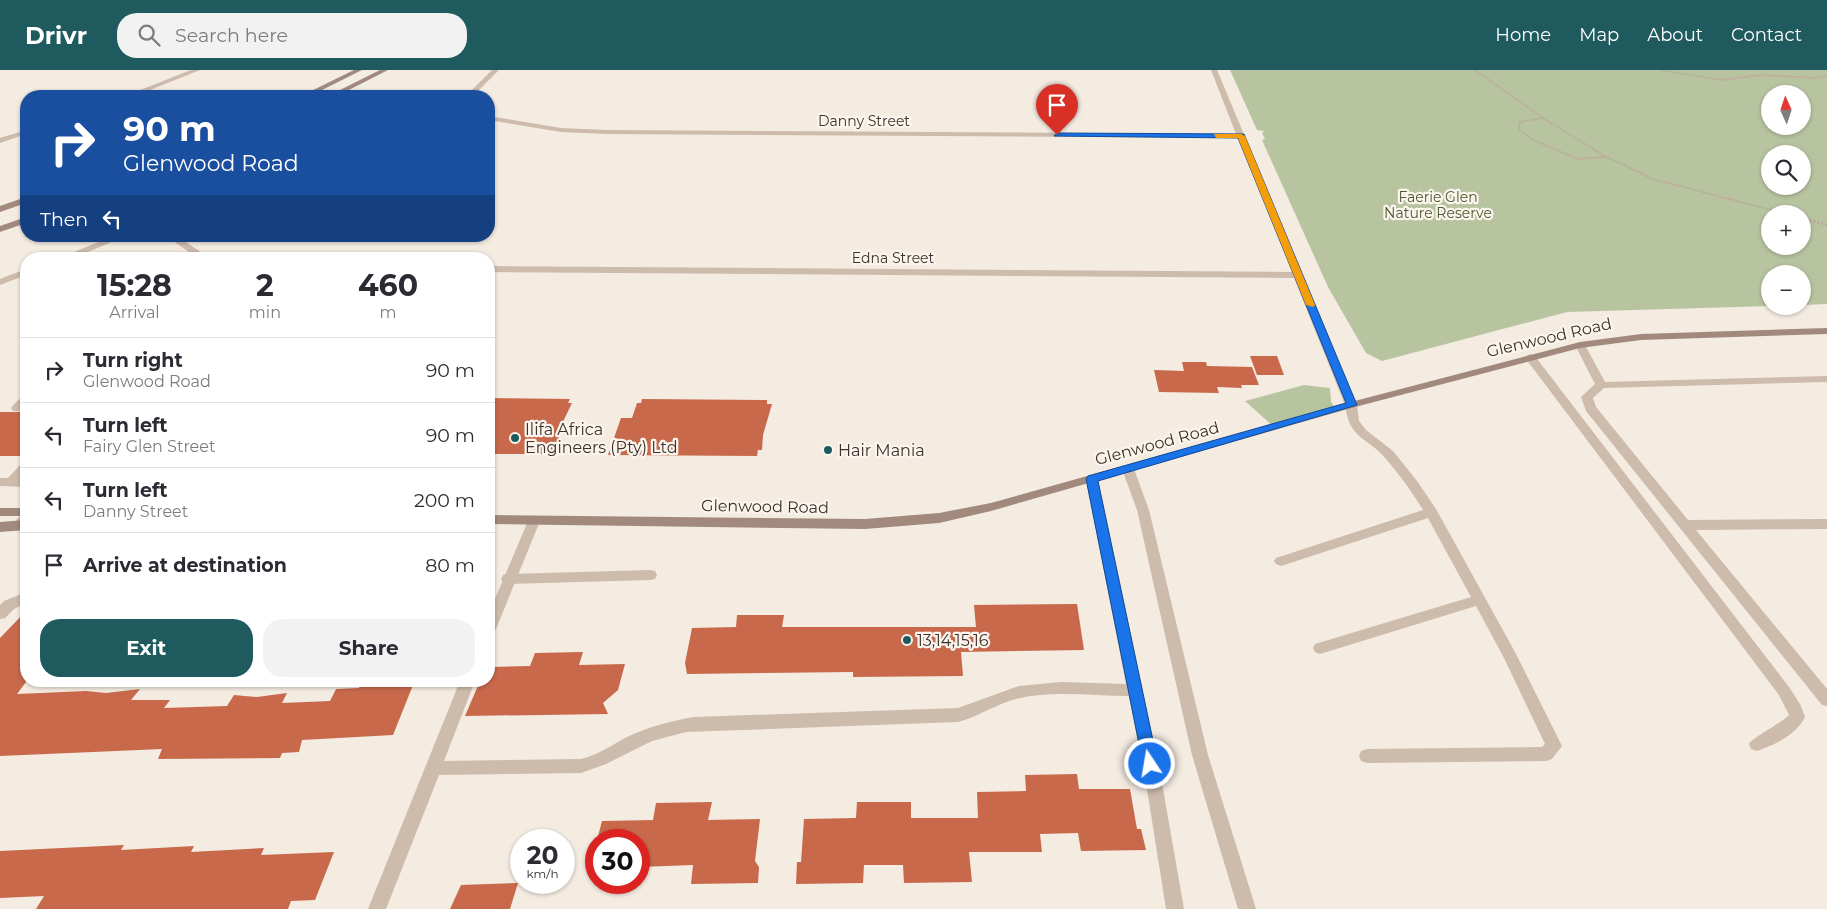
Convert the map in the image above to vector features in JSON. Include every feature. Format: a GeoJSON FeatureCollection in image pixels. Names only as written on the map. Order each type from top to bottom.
{"type":"FeatureCollection","features":[{"type":"Feature","properties":{"kind":"street"},"geometry":{"type":"LineString","coordinates":[[145,90],[198,70]]}},
{"type":"Feature","properties":{"kind":"street"},"geometry":{"type":"LineString","coordinates":[[317,90],[359,70]]}},
{"type":"Feature","properties":{"kind":"street"},"geometry":{"type":"LineString","coordinates":[[344,90],[385,70]]}},
{"type":"Feature","properties":{"kind":"street"},"geometry":{"type":"LineString","coordinates":[[476,90],[496,70]]}},
{"type":"Feature","properties":{"kind":"street"},"geometry":{"type":"LineString","coordinates":[[1214,70],[1351,405],[1354,421],[1362,434],[1389,454],[1414,484],[1510,656],[1554,746],[1546,754],[1367,756]]}},
{"type":"Feature","properties":{"kind":"street","name":"Danny Street"},"geometry":{"type":"LineString","coordinates":[[495,119],[561,130],[606,132],[1241,136]]}},
{"type":"Feature","properties":{"kind":"street"},"geometry":{"type":"LineString","coordinates":[[0,141],[20,134]]}},
{"type":"Feature","properties":{"kind":"street"},"geometry":{"type":"LineString","coordinates":[[0,209],[20,202]]}},
{"type":"Feature","properties":{"kind":"street"},"geometry":{"type":"LineString","coordinates":[[0,229],[20,222]]}},
{"type":"Feature","properties":{"kind":"street"},"geometry":{"type":"LineString","coordinates":[[80,252],[106,242]]}},
{"type":"Feature","properties":{"kind":"street"},"geometry":{"type":"LineString","coordinates":[[179,242],[195,252]]}},
{"type":"Feature","properties":{"kind":"street","name":"Edna Street"},"geometry":{"type":"LineString","coordinates":[[495,269],[1298,275]]}},
{"type":"Feature","properties":{"kind":"street"},"geometry":{"type":"LineString","coordinates":[[0,282],[20,274]]}},
{"type":"Feature","properties":{"kind":"street","name":"Glenwood Road"},"geometry":{"type":"LineString","coordinates":[[495,520],[865,524],[939,518],[965,513],[1092,479],[1351,405],[1580,345],[1641,337],[1827,330]]}},
{"type":"Feature","properties":{"kind":"street"},"geometry":{"type":"LineString","coordinates":[[1580,345],[1601,385]]}},
{"type":"Feature","properties":{"kind":"street"},"geometry":{"type":"LineString","coordinates":[[1530,357],[1778,683],[1795,709],[1796,717],[1789,726],[1780,734],[1757,744]]}},
{"type":"Feature","properties":{"kind":"street"},"geometry":{"type":"LineString","coordinates":[[1827,379],[1601,385],[1587,397],[1590,408],[1687,525],[1827,700]]}},
{"type":"Feature","properties":{"kind":"street"},"geometry":{"type":"LineString","coordinates":[[17,408],[20,405]]}},
{"type":"Feature","properties":{"kind":"street"},"geometry":{"type":"LineString","coordinates":[[1128,469],[1143,510],[1200,755],[1247,909]]}},
{"type":"Feature","properties":{"kind":"street"},"geometry":{"type":"LineString","coordinates":[[6,482],[20,471]]}},
{"type":"Feature","properties":{"kind":"street"},"geometry":{"type":"LineString","coordinates":[[1092,479],[1154,783],[1175,909]]}},
{"type":"Feature","properties":{"kind":"street"},"geometry":{"type":"LineString","coordinates":[[6,482],[20,483]]}},
{"type":"Feature","properties":{"kind":"street"},"geometry":{"type":"LineString","coordinates":[[0,527],[13,512]]}},
{"type":"Feature","properties":{"kind":"street"},"geometry":{"type":"LineString","coordinates":[[1280,561],[1431,512]]}},
{"type":"Feature","properties":{"kind":"street"},"geometry":{"type":"LineString","coordinates":[[495,613],[534,521]]}},
{"type":"Feature","properties":{"kind":"street"},"geometry":{"type":"LineString","coordinates":[[0,527],[20,524]]}},
{"type":"Feature","properties":{"kind":"street"},"geometry":{"type":"LineString","coordinates":[[1687,525],[1827,524]]}},
{"type":"Feature","properties":{"kind":"street"},"geometry":{"type":"LineString","coordinates":[[508,579],[650,575]]}},
{"type":"Feature","properties":{"kind":"street"},"geometry":{"type":"LineString","coordinates":[[0,614],[9,605],[20,600]]}},
{"type":"Feature","properties":{"kind":"street"},"geometry":{"type":"LineString","coordinates":[[1320,648],[1478,600]]}},
{"type":"Feature","properties":{"kind":"street"},"geometry":{"type":"LineString","coordinates":[[377,909],[466,687]]}},
{"type":"Feature","properties":{"kind":"street"},"geometry":{"type":"LineString","coordinates":[[434,768],[582,766],[594,764],[629,744],[662,730],[694,724],[958,715],[980,709],[998,698],[1021,691],[1135,690]]}},
{"type":"Feature","properties":{"kind":"path"},"geometry":{"type":"LineString","coordinates":[[1475,70],[1543,118],[1608,157],[1653,179],[1761,207]]}},
{"type":"Feature","properties":{"kind":"path"},"geometry":{"type":"LineString","coordinates":[[1661,70],[1721,80],[1760,75],[1814,78],[1827,76]]}},
{"type":"Feature","properties":{"kind":"path"},"geometry":{"type":"LineString","coordinates":[[1543,118],[1520,122],[1519,129],[1533,140],[1578,159],[1608,157]]}},
{"type":"Feature","properties":{"kind":"path"},"geometry":{"type":"LineString","coordinates":[[1811,221],[1827,225]]}},
{"type":"Feature","properties":{"kind":"green space","name":"Faerie Glen Nature Reserve"},"geometry":{"type":"Polygon","coordinates":[[[1230,70],[1827,70],[1827,304],[1811,305],[1811,265],[1761,265],[1761,306],[1567,312],[1382,361],[1366,353],[1328,287],[1262,140],[1265,139],[1262,133],[1264,131],[1257,130],[1230,70]]]}},
{"type":"Feature","properties":{"kind":"green space"},"geometry":{"type":"Polygon","coordinates":[[[1304,385],[1330,388],[1331,402],[1338,411],[1275,428],[1245,401],[1304,385]]]}},
{"type":"Feature","properties":{"kind":"building"},"geometry":{"type":"Polygon","coordinates":[[[1250,356],[1277,356],[1284,375],[1257,375],[1250,356]]]}},
{"type":"Feature","properties":{"kind":"building"},"geometry":{"type":"Polygon","coordinates":[[[1182,362],[1206,362],[1207,366],[1252,367],[1259,385],[1241,385],[1242,388],[1217,387],[1219,393],[1159,392],[1154,370],[1184,371],[1182,362]]]}},
{"type":"Feature","properties":{"kind":"building"},"geometry":{"type":"Polygon","coordinates":[[[495,398],[570,399],[568,403],[572,403],[558,432],[561,431],[554,454],[495,454],[495,398]]]}},
{"type":"Feature","properties":{"kind":"building"},"geometry":{"type":"Polygon","coordinates":[[[642,399],[767,400],[767,404],[772,404],[763,435],[762,450],[758,450],[757,456],[608,455],[621,418],[632,418],[637,403],[641,403],[642,399]]]}},
{"type":"Feature","properties":{"kind":"building"},"geometry":{"type":"Polygon","coordinates":[[[0,412],[20,412],[20,456],[0,456],[0,412]]]}},
{"type":"Feature","properties":{"kind":"building"},"geometry":{"type":"Polygon","coordinates":[[[1077,604],[1084,650],[961,652],[963,676],[853,677],[853,672],[687,674],[685,663],[692,628],[736,627],[737,615],[784,615],[782,627],[976,627],[974,605],[1077,604]]]}},
{"type":"Feature","properties":{"kind":"building"},"geometry":{"type":"Polygon","coordinates":[[[20,617],[20,687],[22,687],[17,694],[86,691],[106,693],[140,689],[131,700],[170,700],[164,708],[227,706],[234,695],[257,697],[287,693],[282,703],[330,701],[336,689],[412,687],[393,735],[302,740],[299,752],[282,753],[280,758],[158,759],[162,749],[0,756],[0,638],[20,617]]]}},
{"type":"Feature","properties":{"kind":"building"},"geometry":{"type":"Polygon","coordinates":[[[583,652],[579,665],[625,664],[618,690],[603,703],[608,714],[465,716],[477,687],[495,687],[495,667],[530,666],[535,653],[583,652]]]}},
{"type":"Feature","properties":{"kind":"building"},"geometry":{"type":"Polygon","coordinates":[[[1077,774],[1079,789],[1130,789],[1137,829],[1141,829],[1146,850],[1081,851],[1078,833],[1040,834],[1042,852],[969,852],[972,882],[904,883],[903,865],[864,865],[863,883],[796,884],[797,862],[801,862],[804,819],[856,818],[857,802],[911,802],[911,818],[978,818],[977,792],[1026,791],[1025,775],[1077,774]]]}},
{"type":"Feature","properties":{"kind":"building"},"geometry":{"type":"Polygon","coordinates":[[[712,802],[708,820],[760,819],[755,861],[759,867],[758,883],[691,884],[693,865],[650,867],[650,829],[600,829],[602,821],[653,820],[656,803],[712,802]]]}},
{"type":"Feature","properties":{"kind":"building"},"geometry":{"type":"Polygon","coordinates":[[[124,845],[121,850],[194,846],[191,852],[264,848],[261,855],[334,852],[315,900],[291,901],[288,909],[36,909],[44,896],[0,898],[0,851],[124,845]]]}},
{"type":"Feature","properties":{"kind":"building"},"geometry":{"type":"Polygon","coordinates":[[[510,883],[510,894],[515,894],[510,909],[450,909],[461,885],[510,883]]]}},
{"type":"Feature","properties":{"kind":"slow traffic"},"geometry":{"type":"LineString","coordinates":[[1216,135],[1241,136],[1310,305]]}},
{"type":"Feature","properties":{"kind":"place","name":"Ilifa Africa Engineers (Pty) Ltd"},"geometry":{"type":"Point","coordinates":[515,438]}},
{"type":"Feature","properties":{"kind":"place","name":"Hair Mania"},"geometry":{"type":"Point","coordinates":[828,450]}},
{"type":"Feature","properties":{"kind":"place","name":"13,14,15,16"},"geometry":{"type":"Point","coordinates":[907,640]}},
{"type":"Feature","properties":{"kind":"route"},"geometry":{"type":"LineString","coordinates":[[1057,135],[1241,136],[1351,405],[1248,436],[1092,479],[1150,764]]}}]}
